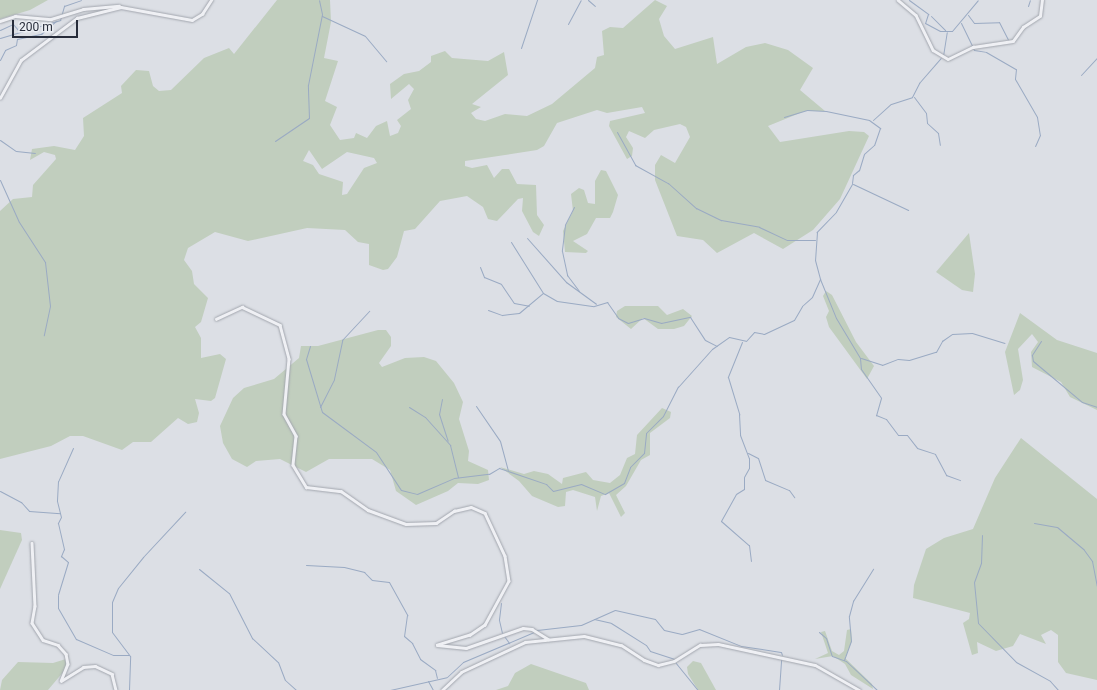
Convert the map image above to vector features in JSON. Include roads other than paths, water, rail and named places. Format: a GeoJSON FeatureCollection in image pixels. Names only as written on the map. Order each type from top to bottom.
{"type":"FeatureCollection","features":[{"type":"Feature","properties":{"kind":"street"},"geometry":{"type":"LineString","coordinates":[[0,21],[15,16],[51,19],[89,8],[121,7],[192,20],[202,14],[211,0]]}},
{"type":"Feature","properties":{"kind":"street"},"geometry":{"type":"LineString","coordinates":[[898,0],[916,15],[933,50],[948,59],[973,47],[1013,41],[1023,27],[1040,16],[1042,0]]}},
{"type":"Feature","properties":{"kind":"street"},"geometry":{"type":"LineString","coordinates":[[0,98],[21,60],[51,35],[77,18],[121,7]]}},
{"type":"Feature","properties":{"kind":"street"},"geometry":{"type":"LineString","coordinates":[[216,319],[242,307],[280,325],[289,358],[284,414],[296,436],[293,465],[306,487],[341,491],[368,510],[406,524],[436,523],[454,511],[471,507],[484,513],[505,556],[509,581],[485,625],[470,635],[437,645],[466,648],[526,628],[548,639]]}},
{"type":"Feature","properties":{"kind":"street"},"geometry":{"type":"LineString","coordinates":[[32,543],[34,606],[32,623],[43,640],[58,645],[66,654],[68,664],[61,681],[66,682],[83,668],[95,666],[112,674],[116,690]]}},
{"type":"Feature","properties":{"kind":"street"},"geometry":{"type":"LineString","coordinates":[[442,690],[474,665],[526,642],[548,639],[600,638],[658,664],[674,661],[700,645],[718,644],[815,664],[859,690]]}},
{"type":"Feature","properties":{"kind":"waterway"},"geometry":{"type":"LineString","coordinates":[[0,38],[60,20],[64,6],[81,0]]}},
{"type":"Feature","properties":{"kind":"waterway"},"geometry":{"type":"LineString","coordinates":[[275,141],[309,118],[308,85],[322,14],[319,0]]}},
{"type":"Feature","properties":{"kind":"waterway"},"geometry":{"type":"LineString","coordinates":[[521,48],[537,0]]}},
{"type":"Feature","properties":{"kind":"waterway"},"geometry":{"type":"LineString","coordinates":[[568,24],[581,0]]}},
{"type":"Feature","properties":{"kind":"waterway"},"geometry":{"type":"LineString","coordinates":[[588,0],[595,6]]}},
{"type":"Feature","properties":{"kind":"waterway"},"geometry":{"type":"LineString","coordinates":[[909,0],[928,14],[925,23],[940,31],[952,31],[978,0]]}},
{"type":"Feature","properties":{"kind":"waterway"},"geometry":{"type":"LineString","coordinates":[[1028,6],[1030,0]]}},
{"type":"Feature","properties":{"kind":"waterway"},"geometry":{"type":"LineString","coordinates":[[968,15],[974,23],[999,22],[1008,40]]}},
{"type":"Feature","properties":{"kind":"waterway"},"geometry":{"type":"LineString","coordinates":[[322,16],[365,36],[386,61]]}},
{"type":"Feature","properties":{"kind":"waterway"},"geometry":{"type":"LineString","coordinates":[[931,16],[945,30]]}},
{"type":"Feature","properties":{"kind":"waterway"},"geometry":{"type":"LineString","coordinates":[[0,60],[5,50],[16,45],[17,39],[41,34],[56,21]]}},
{"type":"Feature","properties":{"kind":"waterway"},"geometry":{"type":"LineString","coordinates":[[961,23],[974,50],[986,52],[1016,69],[1015,79],[1037,117],[1040,135],[1035,146]]}},
{"type":"Feature","properties":{"kind":"waterway"},"geometry":{"type":"LineString","coordinates":[[0,30],[13,24],[18,30]]}},
{"type":"Feature","properties":{"kind":"waterway"},"geometry":{"type":"LineString","coordinates":[[943,56],[947,32]]}},
{"type":"Feature","properties":{"kind":"waterway"},"geometry":{"type":"LineString","coordinates":[[1097,45],[1097,50]]}},
{"type":"Feature","properties":{"kind":"waterway"},"geometry":{"type":"LineString","coordinates":[[873,120],[891,104],[912,97],[919,83],[941,58]]}},
{"type":"Feature","properties":{"kind":"waterway"},"geometry":{"type":"LineString","coordinates":[[1081,75],[1097,58]]}},
{"type":"Feature","properties":{"kind":"waterway"},"geometry":{"type":"LineString","coordinates":[[914,97],[926,113],[927,123],[938,133],[940,145]]}},
{"type":"Feature","properties":{"kind":"waterway"},"geometry":{"type":"LineString","coordinates":[[784,117],[807,110],[826,111],[869,120],[880,128],[874,145],[864,154],[859,170],[853,175],[852,183]]}},
{"type":"Feature","properties":{"kind":"waterway"},"geometry":{"type":"LineString","coordinates":[[617,132],[635,165],[668,183],[696,208],[721,220],[759,227],[787,240],[815,240]]}},
{"type":"Feature","properties":{"kind":"waterway"},"geometry":{"type":"LineString","coordinates":[[0,140],[16,151],[35,153]]}},
{"type":"Feature","properties":{"kind":"waterway"},"geometry":{"type":"LineString","coordinates":[[0,180],[19,222],[45,262],[50,306],[44,335]]}},
{"type":"Feature","properties":{"kind":"waterway"},"geometry":{"type":"LineString","coordinates":[[852,184],[836,212],[817,232],[815,260],[820,279],[836,318],[860,358],[861,369],[881,398],[876,415],[886,419],[898,435],[907,435],[917,448],[935,454],[946,475],[960,480]]}},
{"type":"Feature","properties":{"kind":"waterway"},"geometry":{"type":"LineString","coordinates":[[853,184],[908,210]]}},
{"type":"Feature","properties":{"kind":"waterway"},"geometry":{"type":"LineString","coordinates":[[574,207],[565,225],[562,251],[567,275],[579,291]]}},
{"type":"Feature","properties":{"kind":"waterway"},"geometry":{"type":"LineString","coordinates":[[527,238],[566,282],[596,304]]}},
{"type":"Feature","properties":{"kind":"waterway"},"geometry":{"type":"LineString","coordinates":[[511,242],[543,293]]}},
{"type":"Feature","properties":{"kind":"waterway"},"geometry":{"type":"LineString","coordinates":[[480,267],[484,277],[501,284],[514,303],[529,306]]}},
{"type":"Feature","properties":{"kind":"waterway"},"geometry":{"type":"LineString","coordinates":[[310,346],[306,359],[322,412],[376,452],[401,490],[417,494],[454,478],[489,474],[499,468],[546,484],[553,491],[581,484],[605,494],[624,483],[630,467],[644,453],[646,433],[663,416],[678,387],[712,349],[729,337],[746,341],[754,332],[764,334],[794,320],[802,306],[812,297],[820,279]]}},
{"type":"Feature","properties":{"kind":"waterway"},"geometry":{"type":"LineString","coordinates":[[543,293],[557,301],[594,306],[607,302],[618,318],[628,323],[644,318],[661,323],[690,317],[705,340],[717,346]]}},
{"type":"Feature","properties":{"kind":"waterway"},"geometry":{"type":"LineString","coordinates":[[488,310],[502,315],[519,313],[543,293]]}},
{"type":"Feature","properties":{"kind":"waterway"},"geometry":{"type":"LineString","coordinates":[[320,407],[334,379],[342,340],[369,311]]}},
{"type":"Feature","properties":{"kind":"waterway"},"geometry":{"type":"LineString","coordinates":[[861,358],[882,365],[898,359],[909,360],[936,352],[942,341],[952,334],[972,333],[1004,343]]}},
{"type":"Feature","properties":{"kind":"waterway"},"geometry":{"type":"LineString","coordinates":[[1041,341],[1032,355],[1033,361],[1082,402],[1097,407]]}},
{"type":"Feature","properties":{"kind":"waterway"},"geometry":{"type":"LineString","coordinates":[[742,342],[728,377],[739,414],[740,435],[749,458],[749,468],[744,477],[744,489],[736,494],[721,521],[749,545],[751,561]]}},
{"type":"Feature","properties":{"kind":"waterway"},"geometry":{"type":"LineString","coordinates":[[442,399],[439,414],[448,441]]}},
{"type":"Feature","properties":{"kind":"waterway"},"geometry":{"type":"LineString","coordinates":[[476,406],[500,441],[508,470]]}},
{"type":"Feature","properties":{"kind":"waterway"},"geometry":{"type":"LineString","coordinates":[[409,407],[425,417],[450,445],[458,477]]}},
{"type":"Feature","properties":{"kind":"waterway"},"geometry":{"type":"LineString","coordinates":[[73,448],[58,481],[57,501],[61,517],[58,523],[64,549],[61,556],[68,562],[58,595],[58,608],[76,639],[113,655],[129,655]]}},
{"type":"Feature","properties":{"kind":"waterway"},"geometry":{"type":"LineString","coordinates":[[748,453],[758,458],[765,480],[789,490],[794,497]]}},
{"type":"Feature","properties":{"kind":"waterway"},"geometry":{"type":"LineString","coordinates":[[0,491],[21,502],[29,511],[60,513]]}},
{"type":"Feature","properties":{"kind":"waterway"},"geometry":{"type":"LineString","coordinates":[[129,690],[130,656],[112,632],[112,602],[118,588],[143,557],[185,512]]}},
{"type":"Feature","properties":{"kind":"waterway"},"geometry":{"type":"LineString","coordinates":[[1034,523],[1057,527],[1084,550],[1092,561],[1097,586]]}},
{"type":"Feature","properties":{"kind":"waterway"},"geometry":{"type":"LineString","coordinates":[[982,535],[981,563],[974,582],[978,623],[1016,662],[1050,681],[1058,690]]}},
{"type":"Feature","properties":{"kind":"waterway"},"geometry":{"type":"LineString","coordinates":[[306,565],[344,567],[364,572],[372,580],[389,582],[407,615],[404,636],[412,643],[420,659],[435,670],[437,678]]}},
{"type":"Feature","properties":{"kind":"waterway"},"geometry":{"type":"LineString","coordinates":[[199,569],[229,593],[252,638],[278,662],[285,680],[296,690]]}},
{"type":"Feature","properties":{"kind":"waterway"},"geometry":{"type":"LineString","coordinates":[[844,660],[851,641],[849,616],[853,601],[873,569]]}},
{"type":"Feature","properties":{"kind":"waterway"},"geometry":{"type":"LineString","coordinates":[[501,603],[499,620],[502,633]]}},
{"type":"Feature","properties":{"kind":"waterway"},"geometry":{"type":"LineString","coordinates":[[537,630],[581,625],[615,610],[655,619],[664,630],[682,634],[699,629],[741,646],[781,652],[782,655]]}},
{"type":"Feature","properties":{"kind":"waterway"},"geometry":{"type":"LineString","coordinates":[[594,619],[611,623],[646,645],[650,651],[674,659]]}},
{"type":"Feature","properties":{"kind":"waterway"},"geometry":{"type":"LineString","coordinates":[[390,690],[447,677],[463,662],[534,632]]}},
{"type":"Feature","properties":{"kind":"waterway"},"geometry":{"type":"LineString","coordinates":[[819,632],[826,638],[832,656],[846,661],[877,690]]}},
{"type":"Feature","properties":{"kind":"waterway"},"geometry":{"type":"LineString","coordinates":[[504,636],[509,643]]}},
{"type":"Feature","properties":{"kind":"waterway"},"geometry":{"type":"LineString","coordinates":[[779,690],[781,659]]}},
{"type":"Feature","properties":{"kind":"waterway"},"geometry":{"type":"LineString","coordinates":[[675,662],[698,690]]}},
{"type":"Feature","properties":{"kind":"waterway"},"geometry":{"type":"LineString","coordinates":[[428,681],[433,690]]}}]}
